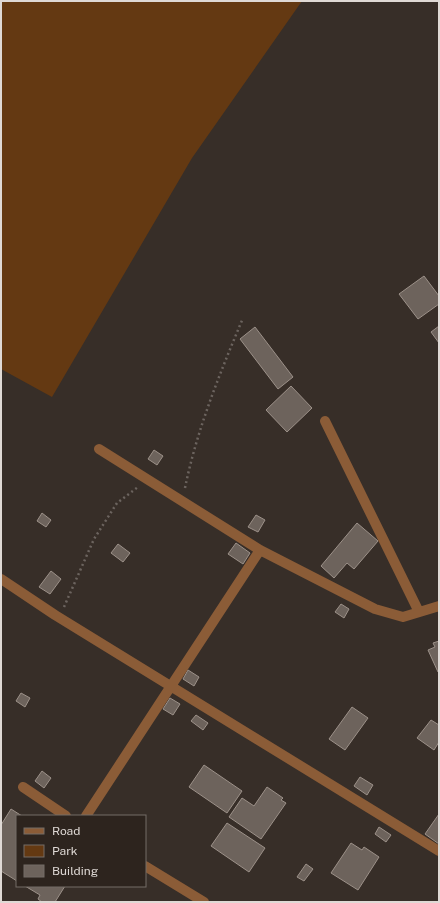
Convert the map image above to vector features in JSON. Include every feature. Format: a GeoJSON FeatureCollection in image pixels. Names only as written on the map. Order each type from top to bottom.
{"type":"FeatureCollection","features":[{"type":"Feature","properties":{"kind":"street"},"geometry":{"type":"LineString","coordinates":[[325,421],[419,612]]}},
{"type":"Feature","properties":{"kind":"street"},"geometry":{"type":"LineString","coordinates":[[99,449],[260,550],[375,609],[403,617],[439,606]]}},
{"type":"Feature","properties":{"kind":"street"},"geometry":{"type":"LineString","coordinates":[[87,815],[260,550]]}},
{"type":"Feature","properties":{"kind":"street"},"geometry":{"type":"LineString","coordinates":[[1,579],[60,618],[439,851]]}},
{"type":"Feature","properties":{"kind":"street"},"geometry":{"type":"LineString","coordinates":[[23,787],[65,815]]}},
{"type":"Feature","properties":{"kind":"street"},"geometry":{"type":"LineString","coordinates":[[146,867],[204,902]]}},
{"type":"Feature","properties":{"kind":"path"},"geometry":{"type":"LineString","coordinates":[[182,500],[190,464],[204,419],[243,318]]}},
{"type":"Feature","properties":{"kind":"path"},"geometry":{"type":"LineString","coordinates":[[60,618],[94,539],[117,504],[148,479]]}},
{"type":"Feature","properties":{"kind":"green space"},"geometry":{"type":"Polygon","coordinates":[[[1,1],[302,1],[192,158],[52,397],[1,369],[1,1]]]}},
{"type":"Feature","properties":{"kind":"building"},"geometry":{"type":"Polygon","coordinates":[[[424,276],[439,296],[439,304],[418,319],[399,294],[424,276]]]}},
{"type":"Feature","properties":{"kind":"building"},"geometry":{"type":"Polygon","coordinates":[[[439,326],[439,343],[431,332],[439,326]]]}},
{"type":"Feature","properties":{"kind":"building"},"geometry":{"type":"Polygon","coordinates":[[[255,327],[293,377],[278,389],[240,339],[255,327]]]}},
{"type":"Feature","properties":{"kind":"building"},"geometry":{"type":"Polygon","coordinates":[[[291,386],[312,408],[287,432],[266,410],[291,386]]]}},
{"type":"Feature","properties":{"kind":"building"},"geometry":{"type":"Polygon","coordinates":[[[154,450],[163,456],[157,465],[148,459],[154,450]]]}},
{"type":"Feature","properties":{"kind":"building"},"geometry":{"type":"Polygon","coordinates":[[[42,513],[51,520],[46,527],[37,521],[42,513]]]}},
{"type":"Feature","properties":{"kind":"building"},"geometry":{"type":"Polygon","coordinates":[[[256,515],[265,520],[258,532],[248,527],[256,515]]]}},
{"type":"Feature","properties":{"kind":"building"},"geometry":{"type":"Polygon","coordinates":[[[357,523],[378,541],[354,569],[347,563],[334,578],[321,566],[357,523]]]}},
{"type":"Feature","properties":{"kind":"building"},"geometry":{"type":"Polygon","coordinates":[[[236,543],[250,553],[243,564],[228,554],[236,543]]]}},
{"type":"Feature","properties":{"kind":"building"},"geometry":{"type":"Polygon","coordinates":[[[118,544],[130,553],[123,562],[111,553],[118,544]]]}},
{"type":"Feature","properties":{"kind":"building"},"geometry":{"type":"Polygon","coordinates":[[[51,571],[61,579],[50,594],[39,587],[51,571]]]}},
{"type":"Feature","properties":{"kind":"building"},"geometry":{"type":"Polygon","coordinates":[[[341,604],[349,609],[344,618],[335,612],[341,604]]]}},
{"type":"Feature","properties":{"kind":"building"},"geometry":{"type":"Polygon","coordinates":[[[439,641],[438,672],[428,650],[435,647],[433,643],[439,641]]]}},
{"type":"Feature","properties":{"kind":"building"},"geometry":{"type":"Polygon","coordinates":[[[188,670],[199,677],[194,686],[183,679],[188,670]]]}},
{"type":"Feature","properties":{"kind":"building"},"geometry":{"type":"Polygon","coordinates":[[[21,693],[30,698],[25,707],[16,701],[21,693]]]}},
{"type":"Feature","properties":{"kind":"building"},"geometry":{"type":"Polygon","coordinates":[[[170,698],[180,704],[173,715],[163,709],[170,698]]]}},
{"type":"Feature","properties":{"kind":"building"},"geometry":{"type":"Polygon","coordinates":[[[352,707],[368,718],[345,750],[329,739],[352,707]]]}},
{"type":"Feature","properties":{"kind":"building"},"geometry":{"type":"Polygon","coordinates":[[[196,715],[208,723],[203,730],[191,721],[196,715]]]}},
{"type":"Feature","properties":{"kind":"building"},"geometry":{"type":"Polygon","coordinates":[[[431,720],[439,725],[439,742],[434,750],[417,738],[431,720]]]}},
{"type":"Feature","properties":{"kind":"building"},"geometry":{"type":"Polygon","coordinates":[[[204,765],[242,791],[227,813],[189,787],[204,765]]]}},
{"type":"Feature","properties":{"kind":"building"},"geometry":{"type":"Polygon","coordinates":[[[42,771],[51,778],[44,788],[35,781],[42,771]]]}},
{"type":"Feature","properties":{"kind":"building"},"geometry":{"type":"Polygon","coordinates":[[[360,777],[373,785],[367,795],[354,786],[360,777]]]}},
{"type":"Feature","properties":{"kind":"building"},"geometry":{"type":"Polygon","coordinates":[[[267,787],[283,798],[281,800],[286,803],[261,839],[229,817],[242,798],[254,806],[267,787]]]}},
{"type":"Feature","properties":{"kind":"building"},"geometry":{"type":"Polygon","coordinates":[[[11,809],[20,815],[16,815],[16,880],[1,871],[1,825],[11,809]]]}},
{"type":"Feature","properties":{"kind":"building"},"geometry":{"type":"Polygon","coordinates":[[[439,814],[439,844],[425,834],[439,814]]]}},
{"type":"Feature","properties":{"kind":"building"},"geometry":{"type":"Polygon","coordinates":[[[227,823],[265,848],[249,872],[211,846],[227,823]]]}},
{"type":"Feature","properties":{"kind":"building"},"geometry":{"type":"Polygon","coordinates":[[[379,827],[391,835],[386,842],[375,834],[379,827]]]}},
{"type":"Feature","properties":{"kind":"building"},"geometry":{"type":"Polygon","coordinates":[[[351,843],[362,850],[364,847],[379,857],[358,890],[331,873],[351,843]]]}},
{"type":"Feature","properties":{"kind":"building"},"geometry":{"type":"Polygon","coordinates":[[[306,864],[313,869],[304,881],[297,877],[306,864]]]}},
{"type":"Feature","properties":{"kind":"building"},"geometry":{"type":"Polygon","coordinates":[[[27,887],[64,887],[55,902],[42,902],[38,899],[40,895],[27,887]]]}}]}
